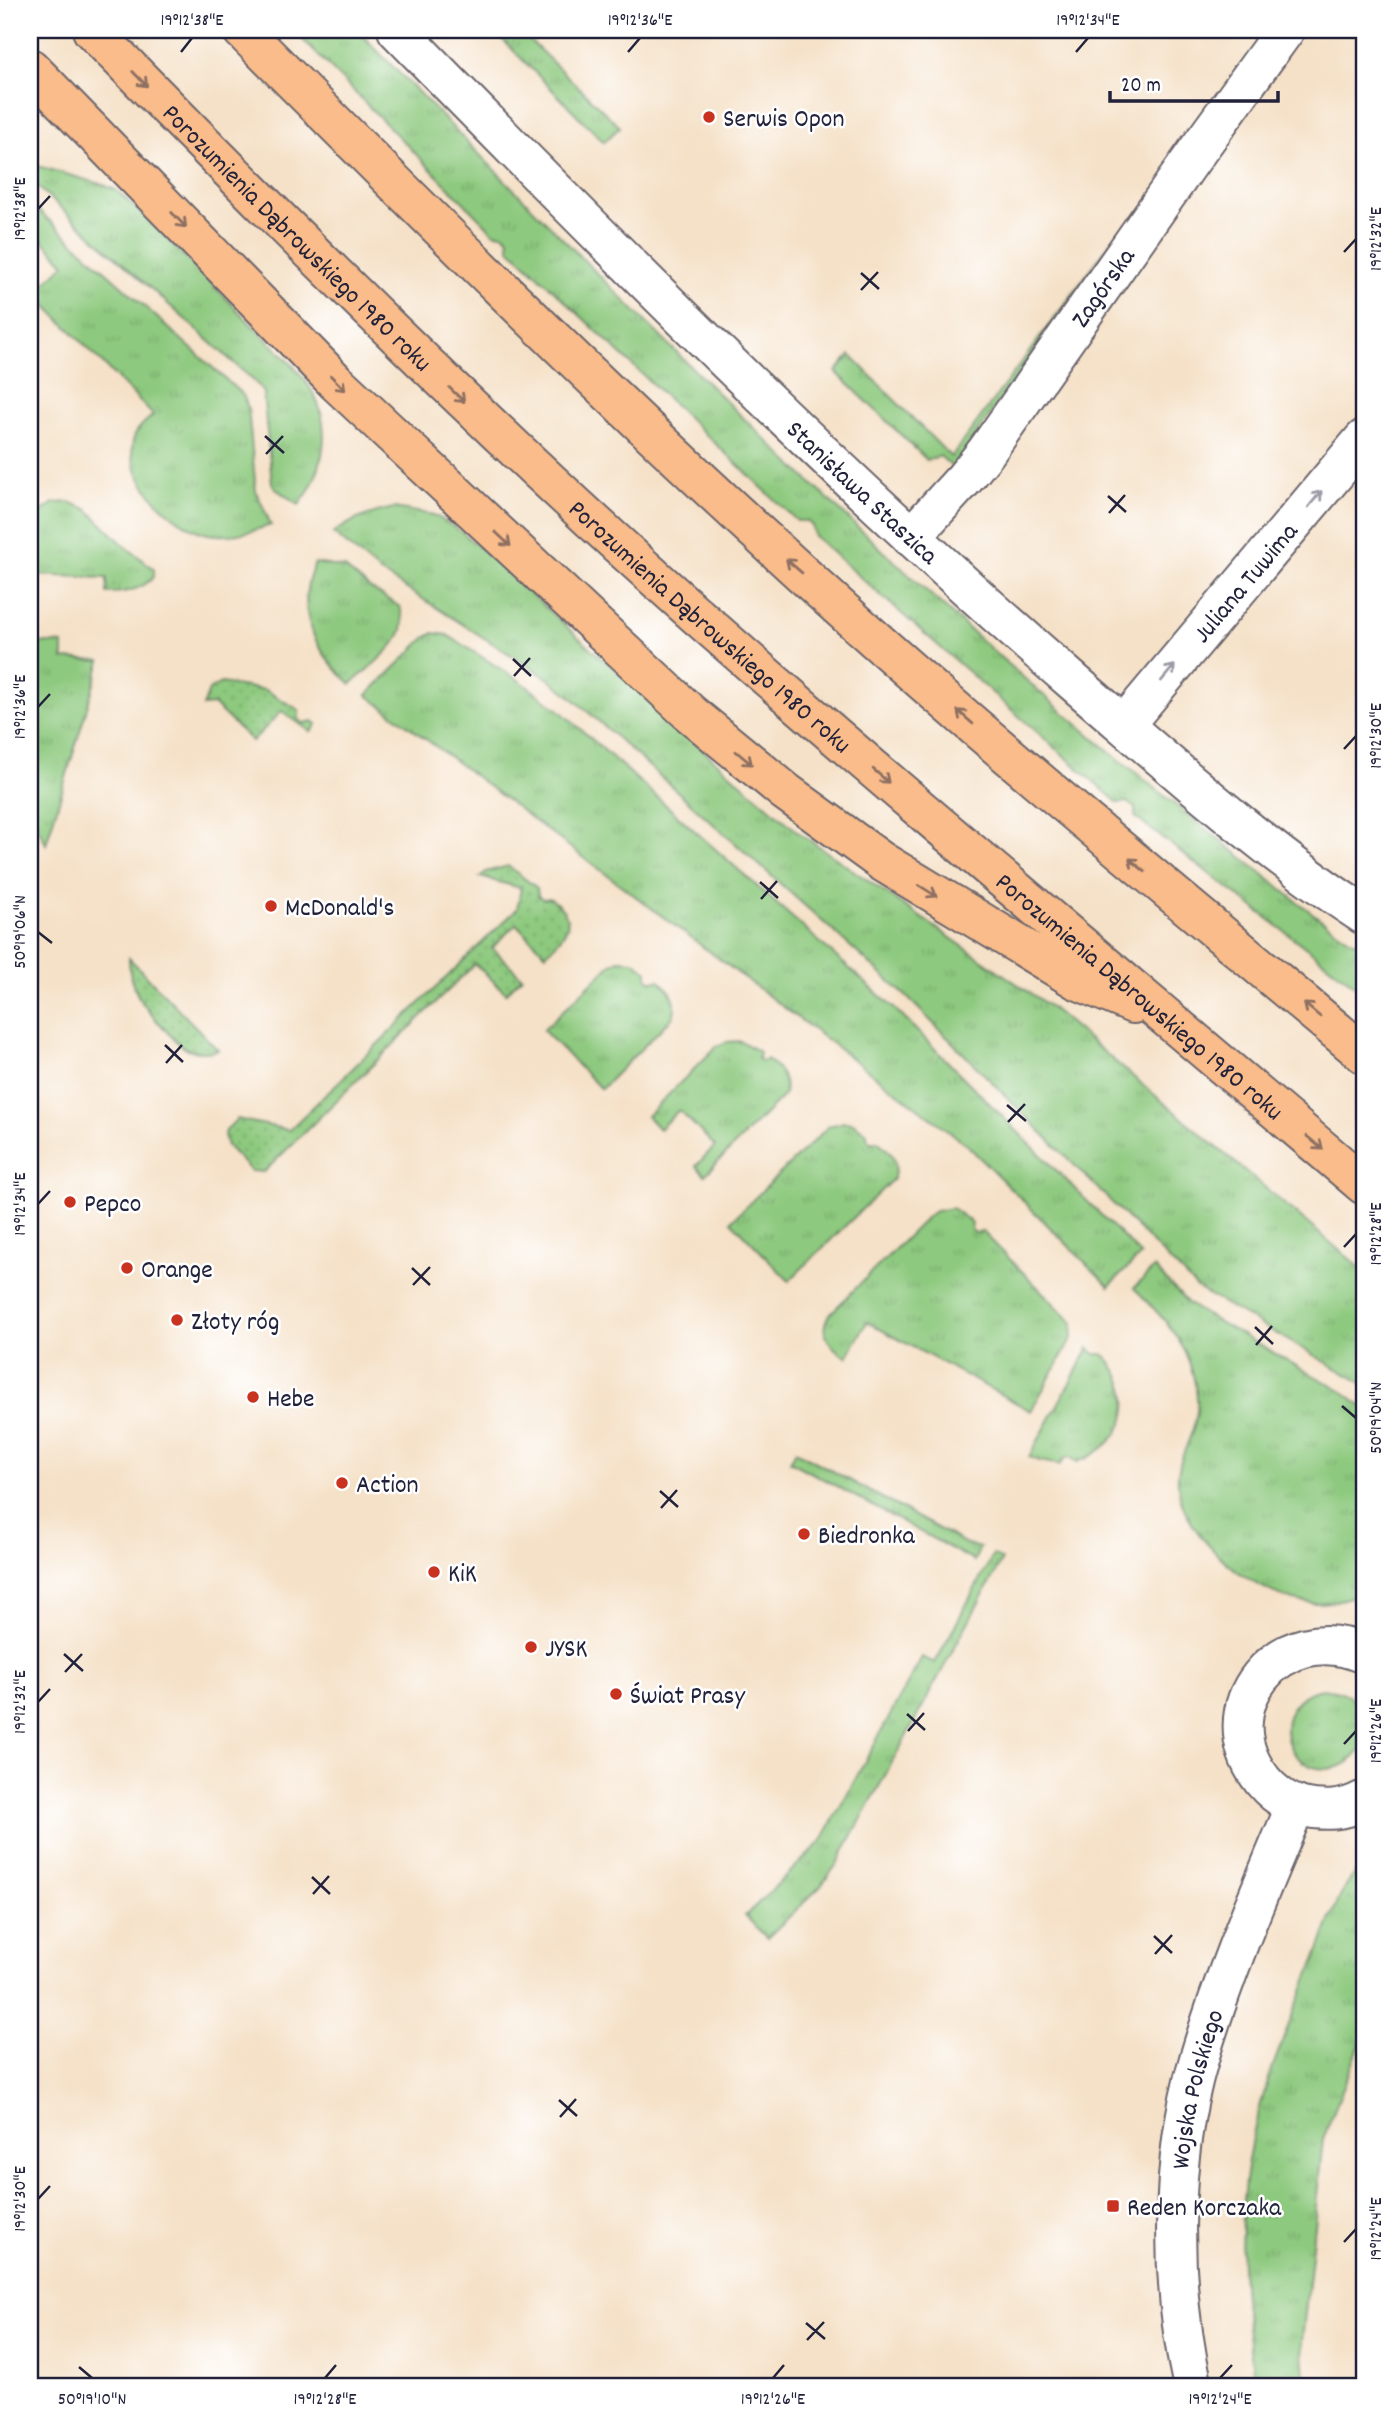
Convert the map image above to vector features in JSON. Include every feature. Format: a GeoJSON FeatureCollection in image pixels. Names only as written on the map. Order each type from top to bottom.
{"type":"FeatureCollection","features":[{"type":"Feature","properties":{"kind":"main road","name":"Porozumienia Dąbrowskiego 1980 roku"},"geometry":{"type":"LineString","coordinates":[[92,30],[265,207],[473,410],[691,610],[877,772],[1364,1185]]}},
{"type":"Feature","properties":{"kind":"main road"},"geometry":{"type":"LineString","coordinates":[[242,30],[524,309],[773,548],[1055,796],[1364,1054]]}},
{"type":"Feature","properties":{"kind":"main road"},"geometry":{"type":"LineString","coordinates":[[30,68],[337,383],[691,714],[786,792],[881,861],[1077,980],[1170,1020]]}},
{"type":"Feature","properties":{"kind":"street","name":"Stanisława Staszica"},"geometry":{"type":"LineString","coordinates":[[397,30],[736,371],[911,537],[1125,725],[1292,864],[1364,915]]}},
{"type":"Feature","properties":{"kind":"street","name":"Zagórska"},"geometry":{"type":"LineString","coordinates":[[911,537],[986,452],[1190,161],[1286,30]]}},
{"type":"Feature","properties":{"kind":"street","name":"Juliana Tuwima"},"geometry":{"type":"LineString","coordinates":[[1125,725],[1364,439]]}},
{"type":"Feature","properties":{"kind":"street"},"geometry":{"type":"LineString","coordinates":[[1364,1654],[1338,1645],[1313,1645],[1289,1652],[1268,1666],[1251,1688],[1242,1716],[1243,1744],[1253,1769],[1271,1792],[1296,1805],[1324,1811],[1352,1807],[1364,1800]]}},
{"type":"Feature","properties":{"kind":"street","name":"Wojska Polskiego"},"geometry":{"type":"LineString","coordinates":[[1193,2387],[1183,2332],[1177,2241],[1181,2158],[1186,2119],[1198,2060],[1227,1978],[1296,1805]]}},
{"type":"Feature","properties":{"kind":"green space"},"geometry":{"type":"Polygon","coordinates":[[[293,30],[357,30],[702,378],[879,548],[1083,730],[1300,903],[1364,948],[1364,992],[1135,817],[1135,808],[1127,802],[1118,803],[814,536],[812,526],[807,521],[797,521],[509,248],[509,239],[504,234],[494,233],[293,30]]]}},
{"type":"Feature","properties":{"kind":"green space"},"geometry":{"type":"Polygon","coordinates":[[[493,30],[519,30],[620,127],[604,142],[493,30]]]}},
{"type":"Feature","properties":{"kind":"green space"},"geometry":{"type":"Polygon","coordinates":[[[30,164],[116,190],[188,259],[305,380],[321,412],[324,440],[314,481],[299,505],[276,489],[272,483],[263,391],[30,180],[30,164]]]}},
{"type":"Feature","properties":{"kind":"green space"},"geometry":{"type":"Polygon","coordinates":[[[30,203],[243,395],[248,408],[256,491],[271,525],[232,535],[208,534],[180,521],[152,496],[135,466],[132,450],[136,432],[153,415],[34,293],[65,264],[30,227],[30,203]]]}},
{"type":"Feature","properties":{"kind":"green space"},"geometry":{"type":"Polygon","coordinates":[[[1111,242],[953,468],[940,456],[927,460],[836,372],[850,355],[951,457],[1111,242]]]}},
{"type":"Feature","properties":{"kind":"green space"},"geometry":{"type":"Polygon","coordinates":[[[69,502],[87,509],[125,546],[154,569],[154,577],[132,590],[107,593],[107,578],[31,575],[30,519],[54,503],[69,502]]]}},
{"type":"Feature","properties":{"kind":"green space"},"geometry":{"type":"Polygon","coordinates":[[[394,508],[434,515],[463,533],[798,832],[1049,1006],[1364,1271],[1364,1384],[1197,1288],[907,997],[567,693],[380,572],[333,533],[362,517],[394,508]]]}},
{"type":"Feature","properties":{"kind":"green space"},"geometry":{"type":"Polygon","coordinates":[[[315,563],[345,568],[368,587],[400,607],[403,624],[399,637],[351,684],[327,658],[311,629],[306,597],[315,563]]]}},
{"type":"Feature","properties":{"kind":"green space"},"geometry":{"type":"Polygon","coordinates":[[[433,633],[447,635],[520,681],[558,709],[896,1010],[1141,1255],[1109,1286],[966,1144],[367,695],[433,633]]]}},
{"type":"Feature","properties":{"kind":"green space"},"geometry":{"type":"Polygon","coordinates":[[[30,642],[63,644],[63,659],[101,661],[46,844],[30,811],[30,642]]]}},
{"type":"Feature","properties":{"kind":"green space"},"geometry":{"type":"Polygon","coordinates":[[[221,683],[265,690],[299,710],[299,720],[317,724],[311,732],[282,711],[252,741],[214,705],[203,706],[209,690],[221,683]]]}},
{"type":"Feature","properties":{"kind":"green space"},"geometry":{"type":"Polygon","coordinates":[[[508,866],[537,888],[538,896],[543,899],[550,898],[565,913],[567,926],[560,939],[546,954],[516,924],[492,948],[522,977],[506,993],[475,964],[264,1172],[251,1171],[227,1146],[224,1135],[227,1129],[237,1119],[289,1130],[517,909],[521,888],[480,877],[486,872],[508,866]]]}},
{"type":"Feature","properties":{"kind":"green space"},"geometry":{"type":"Polygon","coordinates":[[[129,958],[218,1050],[193,1051],[175,1040],[139,998],[131,979],[129,958]]]}},
{"type":"Feature","properties":{"kind":"green space"},"geometry":{"type":"Polygon","coordinates":[[[618,960],[634,961],[647,971],[647,977],[652,981],[659,980],[673,996],[675,1011],[673,1017],[601,1089],[543,1030],[618,960]]]}},
{"type":"Feature","properties":{"kind":"green space"},"geometry":{"type":"Polygon","coordinates":[[[741,1041],[759,1052],[758,1058],[761,1062],[767,1059],[779,1071],[783,1079],[784,1095],[705,1175],[696,1166],[715,1146],[679,1110],[659,1129],[647,1116],[717,1046],[741,1041]]]}},
{"type":"Feature","properties":{"kind":"green space"},"geometry":{"type":"Polygon","coordinates":[[[844,1122],[853,1123],[867,1133],[867,1138],[872,1143],[877,1141],[887,1149],[896,1167],[893,1179],[789,1281],[731,1221],[829,1126],[844,1122]]]}},
{"type":"Feature","properties":{"kind":"green space"},"geometry":{"type":"Polygon","coordinates":[[[952,1208],[972,1223],[971,1229],[975,1233],[983,1232],[1073,1323],[1072,1338],[1031,1411],[867,1322],[847,1357],[836,1350],[825,1334],[829,1315],[930,1214],[952,1208]]]}},
{"type":"Feature","properties":{"kind":"green space"},"geometry":{"type":"Polygon","coordinates":[[[1154,1268],[1189,1304],[1201,1312],[1345,1393],[1364,1408],[1364,1592],[1320,1603],[1292,1600],[1248,1579],[1208,1545],[1193,1525],[1183,1505],[1178,1475],[1196,1417],[1196,1390],[1189,1362],[1177,1338],[1162,1317],[1134,1288],[1154,1268]]]}},
{"type":"Feature","properties":{"kind":"green space"},"geometry":{"type":"Polygon","coordinates":[[[1089,1348],[1095,1354],[1103,1354],[1116,1370],[1123,1385],[1125,1416],[1119,1430],[1095,1453],[1077,1462],[1070,1457],[1065,1458],[1060,1465],[1029,1457],[1089,1348]]]}},
{"type":"Feature","properties":{"kind":"green space"},"geometry":{"type":"Polygon","coordinates":[[[796,1451],[968,1545],[980,1548],[974,1561],[790,1461],[796,1451]]]}},
{"type":"Feature","properties":{"kind":"green space"},"geometry":{"type":"Polygon","coordinates":[[[993,1555],[1002,1560],[837,1864],[820,1887],[767,1938],[745,1916],[821,1842],[922,1657],[935,1663],[993,1555]]]}},
{"type":"Feature","properties":{"kind":"green space"},"geometry":{"type":"Polygon","coordinates":[[[1326,1689],[1341,1692],[1354,1701],[1363,1714],[1366,1729],[1363,1744],[1354,1757],[1341,1766],[1326,1769],[1311,1766],[1298,1757],[1289,1744],[1286,1729],[1289,1714],[1298,1701],[1311,1692],[1326,1689]]]}},
{"type":"Feature","properties":{"kind":"green space"},"geometry":{"type":"Polygon","coordinates":[[[1364,1864],[1364,2034],[1323,2139],[1302,2342],[1306,2387],[1256,2387],[1244,2302],[1241,2246],[1244,2189],[1253,2134],[1276,2057],[1336,1907],[1348,1882],[1364,1864]]]}},
{"type":"Feature","properties":{"kind":"place","name":"Serwis Opon"},"geometry":{"type":"Point","coordinates":[709,117]}},
{"type":"Feature","properties":{"kind":"place","name":"McDonald's"},"geometry":{"type":"Point","coordinates":[271,906]}},
{"type":"Feature","properties":{"kind":"place","name":"Pepco"},"geometry":{"type":"Point","coordinates":[70,1202]}},
{"type":"Feature","properties":{"kind":"place","name":"Orange"},"geometry":{"type":"Point","coordinates":[127,1268]}},
{"type":"Feature","properties":{"kind":"place","name":"Złoty róg"},"geometry":{"type":"Point","coordinates":[177,1320]}},
{"type":"Feature","properties":{"kind":"place","name":"Hebe"},"geometry":{"type":"Point","coordinates":[253,1397]}},
{"type":"Feature","properties":{"kind":"place","name":"Action"},"geometry":{"type":"Point","coordinates":[342,1483]}},
{"type":"Feature","properties":{"kind":"place","name":"Biedronka"},"geometry":{"type":"Point","coordinates":[804,1534]}},
{"type":"Feature","properties":{"kind":"place","name":"KiK"},"geometry":{"type":"Point","coordinates":[434,1572]}},
{"type":"Feature","properties":{"kind":"place","name":"JYSK"},"geometry":{"type":"Point","coordinates":[531,1647]}},
{"type":"Feature","properties":{"kind":"place","name":"Świat Prasy"},"geometry":{"type":"Point","coordinates":[616,1694]}},
{"type":"Feature","properties":{"kind":"place","name":"Reden Korczaka"},"geometry":{"type":"Point","coordinates":[1113,2206]}}]}
